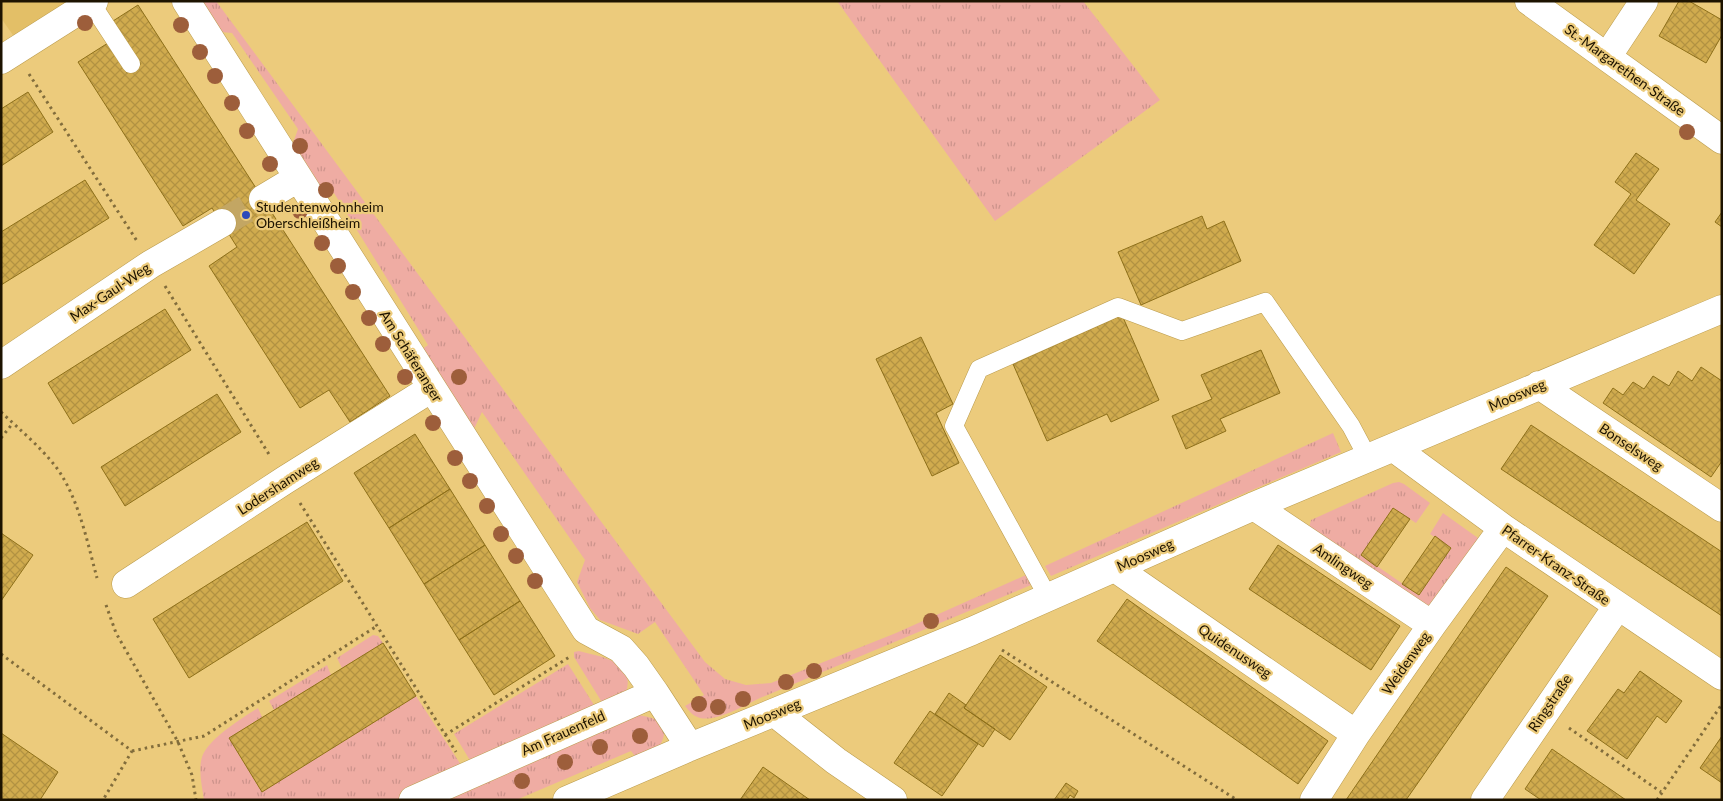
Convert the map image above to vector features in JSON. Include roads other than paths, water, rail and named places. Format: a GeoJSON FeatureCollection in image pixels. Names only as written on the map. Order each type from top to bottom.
{"type":"FeatureCollection","features":[{"type":"Feature","properties":{"kind":"street","name":"Am Schäferanger"},"geometry":{"type":"LineString","coordinates":[[186,1],[586,630],[622,649],[655,693]]}},
{"type":"Feature","properties":{"kind":"street","name":"St.-Margarethen-Straße"},"geometry":{"type":"LineString","coordinates":[[1529,1],[1722,140]]}},
{"type":"Feature","properties":{"kind":"street"},"geometry":{"type":"LineString","coordinates":[[1607,57],[1644,1]]}},
{"type":"Feature","properties":{"kind":"street"},"geometry":{"type":"LineString","coordinates":[[8,56],[93,2]]}},
{"type":"Feature","properties":{"kind":"street"},"geometry":{"type":"LineString","coordinates":[[263,198],[298,178]]}},
{"type":"Feature","properties":{"kind":"street","name":"Max-Gaul-Weg"},"geometry":{"type":"LineString","coordinates":[[1,365],[151,264],[222,224]]}},
{"type":"Feature","properties":{"kind":"street","name":"Moosweg"},"geometry":{"type":"LineString","coordinates":[[567,800],[690,747],[972,631],[1254,506],[1722,309]]}},
{"type":"Feature","properties":{"kind":"street","name":"Bonselsweg"},"geometry":{"type":"LineString","coordinates":[[1539,385],[1720,504]]}},
{"type":"Feature","properties":{"kind":"street","name":"Lodershamweg"},"geometry":{"type":"LineString","coordinates":[[126,584],[285,480],[432,388]]}},
{"type":"Feature","properties":{"kind":"street","name":"Pfarrer-Kranz-Straße"},"geometry":{"type":"LineString","coordinates":[[1394,448],[1503,528],[1617,607],[1722,676]]}},
{"type":"Feature","properties":{"kind":"street","name":"Amlingweg"},"geometry":{"type":"LineString","coordinates":[[1254,506],[1432,625]]}},
{"type":"Feature","properties":{"kind":"street","name":"Weidenweg"},"geometry":{"type":"LineString","coordinates":[[1314,800],[1356,734],[1503,528]]}},
{"type":"Feature","properties":{"kind":"street","name":"Quidenusweg"},"geometry":{"type":"LineString","coordinates":[[1115,568],[1356,734]]}},
{"type":"Feature","properties":{"kind":"street","name":"Ringstraße"},"geometry":{"type":"LineString","coordinates":[[1485,800],[1550,715],[1617,607]]}},
{"type":"Feature","properties":{"kind":"street"},"geometry":{"type":"LineString","coordinates":[[655,693],[690,747]]}},
{"type":"Feature","properties":{"kind":"street","name":"Am Frauenfeld"},"geometry":{"type":"LineString","coordinates":[[413,800],[655,693]]}},
{"type":"Feature","properties":{"kind":"street"},"geometry":{"type":"LineString","coordinates":[[775,713],[836,761],[893,800]]}},
{"type":"Feature","properties":{"kind":"lane"},"geometry":{"type":"LineString","coordinates":[[93,2],[131,64]]}},
{"type":"Feature","properties":{"kind":"lane"},"geometry":{"type":"LineString","coordinates":[[1048,597],[954,426],[979,368],[1118,307],[1182,331],[1265,302],[1350,426],[1368,458]]}},
{"type":"Feature","properties":{"kind":"tunnel"},"geometry":{"type":"LineString","coordinates":[[222,223],[263,199]]}},
{"type":"Feature","properties":{"kind":"place","name":"Studentenwohnheim Oberschleißheim"},"geometry":{"type":"Point","coordinates":[246,215]}}]}
